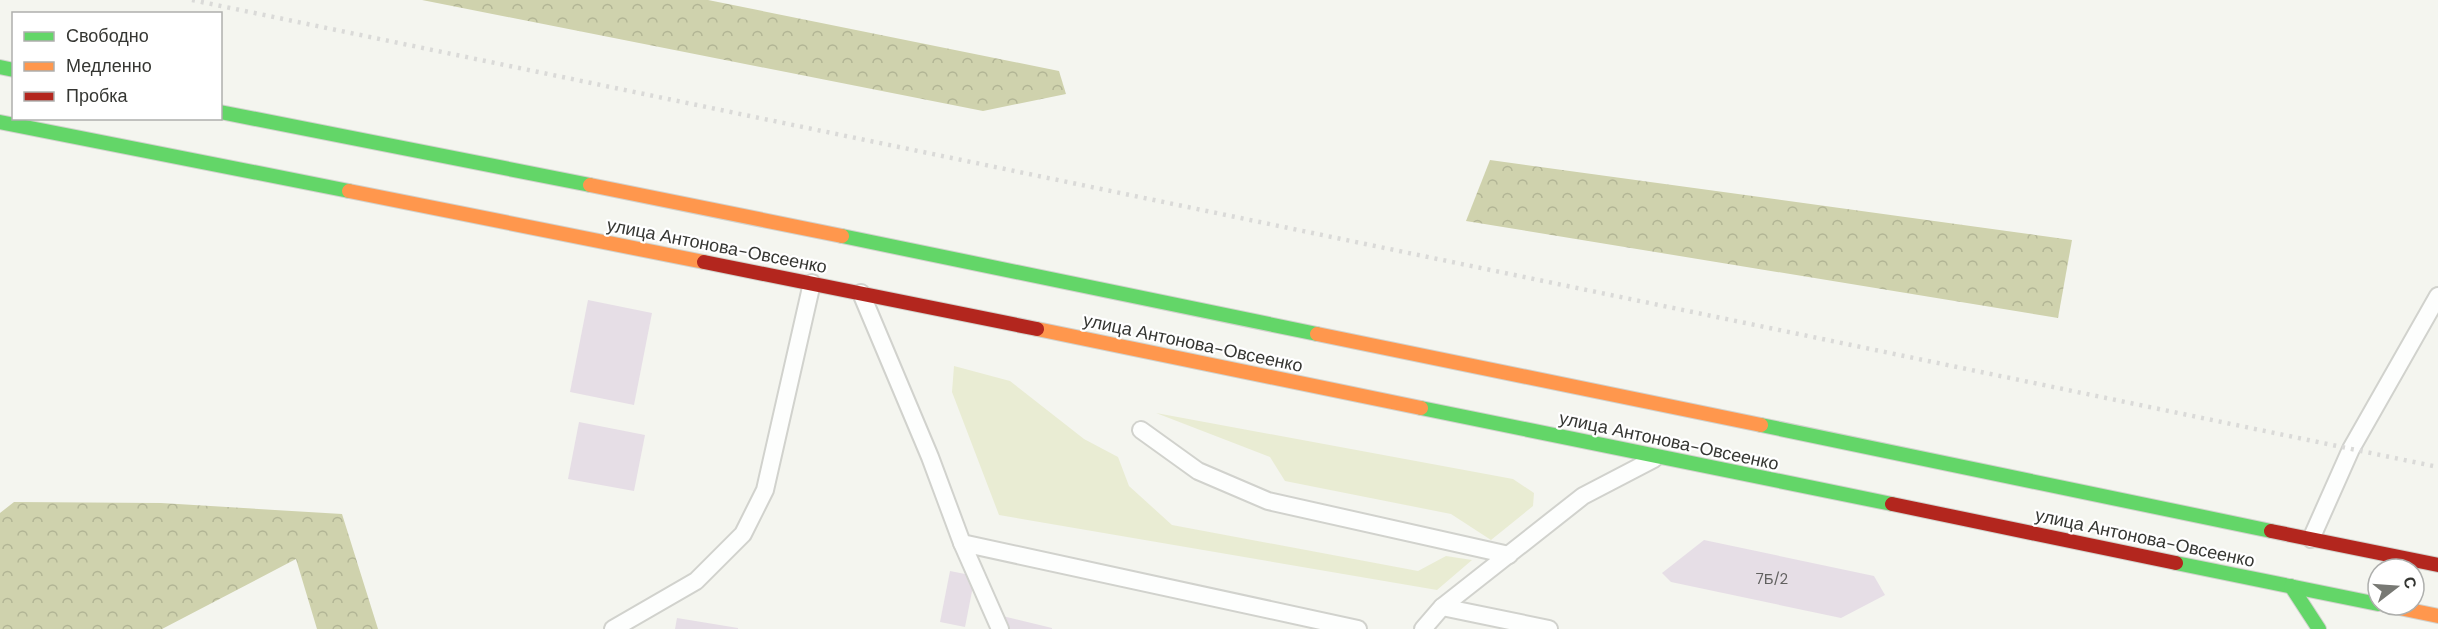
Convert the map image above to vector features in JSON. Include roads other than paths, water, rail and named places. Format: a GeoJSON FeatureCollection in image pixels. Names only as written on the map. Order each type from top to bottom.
{"type":"FeatureCollection","features":[{"type":"Feature","properties":{"kind":"main road","name":"улица Антонова-Овсеенко"},"geometry":{"type":"LineString","coordinates":[[222,111],[824,232],[2438,565]]}},
{"type":"Feature","properties":{"kind":"main road","name":"улица Антонова-Овсеенко"},"geometry":{"type":"LineString","coordinates":[[0,122],[812,283],[2366,602]]}},
{"type":"Feature","properties":{"kind":"main road"},"geometry":{"type":"LineString","coordinates":[[2291,586],[2319,629]]}},
{"type":"Feature","properties":{"kind":"lane"},"geometry":{"type":"LineString","coordinates":[[613,629],[696,580],[743,534],[765,490],[812,283]]}},
{"type":"Feature","properties":{"kind":"lane"},"geometry":{"type":"LineString","coordinates":[[861,293],[930,457],[962,543],[1000,629]]}},
{"type":"Feature","properties":{"kind":"lane"},"geometry":{"type":"LineString","coordinates":[[2312,539],[2351,449],[2438,296]]}},
{"type":"Feature","properties":{"kind":"lane"},"geometry":{"type":"LineString","coordinates":[[1141,430],[1198,471],[1268,501],[1509,555]]}},
{"type":"Feature","properties":{"kind":"lane"},"geometry":{"type":"LineString","coordinates":[[1423,629],[1442,608],[1583,496],[1658,457]]}},
{"type":"Feature","properties":{"kind":"lane"},"geometry":{"type":"LineString","coordinates":[[962,543],[1358,629]]}},
{"type":"Feature","properties":{"kind":"lane"},"geometry":{"type":"LineString","coordinates":[[1442,608],[1549,629]]}},
{"type":"Feature","properties":{"kind":"railway"},"geometry":{"type":"LineString","coordinates":[[192,0],[2438,467]]}}]}
